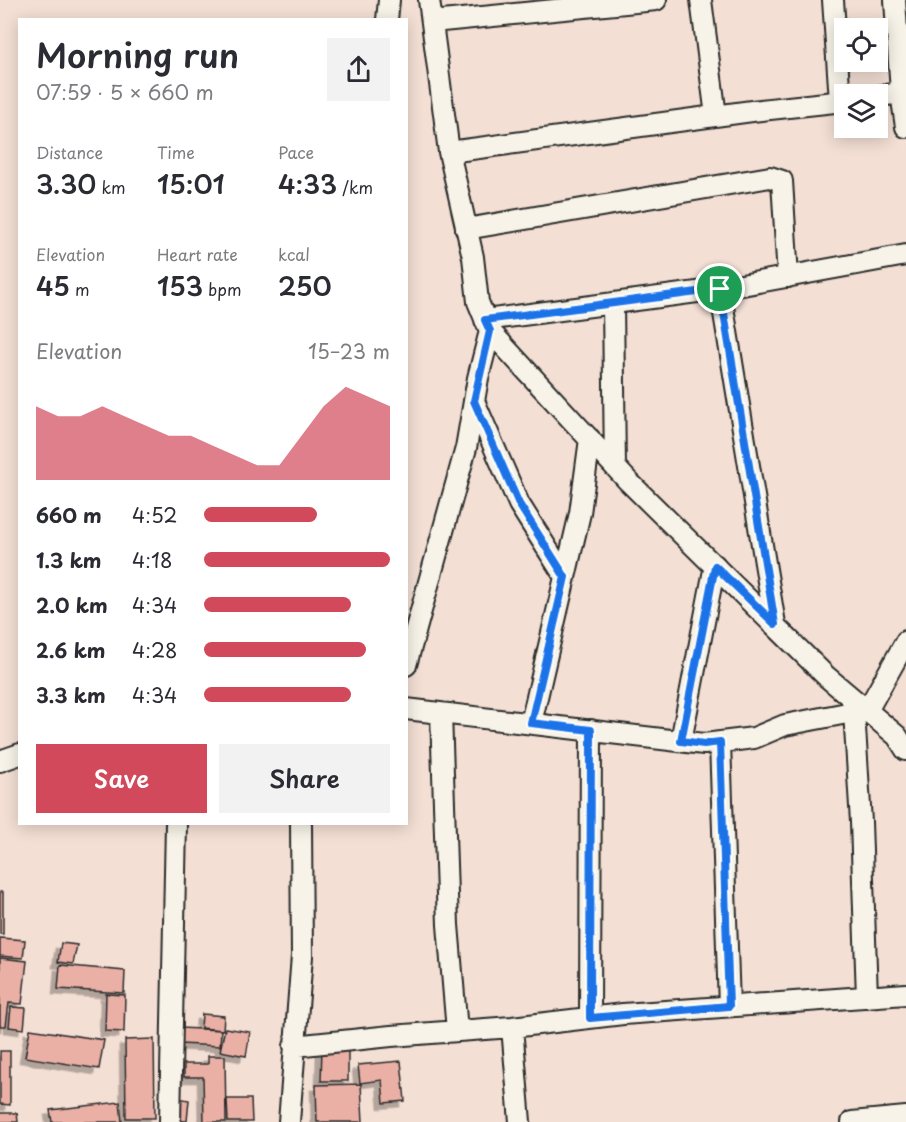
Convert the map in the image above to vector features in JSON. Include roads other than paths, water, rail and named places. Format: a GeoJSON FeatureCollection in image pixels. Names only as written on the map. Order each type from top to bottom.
{"type":"FeatureCollection","features":[{"type":"Feature","properties":{"kind":"street"},"geometry":{"type":"LineString","coordinates":[[387,18],[389,0]]}},
{"type":"Feature","properties":{"kind":"street"},"geometry":{"type":"LineString","coordinates":[[429,0],[449,152],[472,257],[478,302],[488,326],[615,467],[861,710],[897,736],[906,750]]}},
{"type":"Feature","properties":{"kind":"street"},"geometry":{"type":"LineString","coordinates":[[432,22],[575,4],[656,0]]}},
{"type":"Feature","properties":{"kind":"street"},"geometry":{"type":"LineString","coordinates":[[701,0],[716,116]]}},
{"type":"Feature","properties":{"kind":"street"},"geometry":{"type":"LineString","coordinates":[[833,0],[840,84]]}},
{"type":"Feature","properties":{"kind":"street"},"geometry":{"type":"LineString","coordinates":[[895,0],[901,93],[906,127]]}},
{"type":"Feature","properties":{"kind":"street"},"geometry":{"type":"LineString","coordinates":[[888,95],[901,93]]}},
{"type":"Feature","properties":{"kind":"street"},"geometry":{"type":"LineString","coordinates":[[449,152],[834,102]]}},
{"type":"Feature","properties":{"kind":"street"},"geometry":{"type":"LineString","coordinates":[[466,228],[770,177],[782,182],[788,277]]}},
{"type":"Feature","properties":{"kind":"street"},"geometry":{"type":"LineString","coordinates":[[488,326],[613,303],[720,289],[906,255]]}},
{"type":"Feature","properties":{"kind":"street"},"geometry":{"type":"LineString","coordinates":[[720,289],[775,624]]}},
{"type":"Feature","properties":{"kind":"street"},"geometry":{"type":"LineString","coordinates":[[613,303],[615,467]]}},
{"type":"Feature","properties":{"kind":"street"},"geometry":{"type":"LineString","coordinates":[[408,658],[466,448],[488,326]]}},
{"type":"Feature","properties":{"kind":"street"},"geometry":{"type":"LineString","coordinates":[[474,401],[519,504],[565,577]]}},
{"type":"Feature","properties":{"kind":"street"},"geometry":{"type":"LineString","coordinates":[[531,723],[580,513],[590,439]]}},
{"type":"Feature","properties":{"kind":"street"},"geometry":{"type":"LineString","coordinates":[[681,741],[715,566]]}},
{"type":"Feature","properties":{"kind":"street"},"geometry":{"type":"LineString","coordinates":[[867,997],[861,822],[861,710],[906,641]]}},
{"type":"Feature","properties":{"kind":"street"},"geometry":{"type":"LineString","coordinates":[[408,709],[704,744],[754,738],[784,725],[861,710]]}},
{"type":"Feature","properties":{"kind":"street"},"geometry":{"type":"LineString","coordinates":[[441,713],[448,925],[457,1031]]}},
{"type":"Feature","properties":{"kind":"street"},"geometry":{"type":"LineString","coordinates":[[590,1018],[591,730]]}},
{"type":"Feature","properties":{"kind":"street"},"geometry":{"type":"LineString","coordinates":[[720,742],[729,1006]]}},
{"type":"Feature","properties":{"kind":"street"},"geometry":{"type":"LineString","coordinates":[[0,761],[18,755]]}},
{"type":"Feature","properties":{"kind":"street"},"geometry":{"type":"LineString","coordinates":[[170,1122],[176,825]]}},
{"type":"Feature","properties":{"kind":"street"},"geometry":{"type":"LineString","coordinates":[[288,1122],[302,956],[301,825]]}},
{"type":"Feature","properties":{"kind":"street"},"geometry":{"type":"LineString","coordinates":[[294,1046],[729,1006],[906,994]]}},
{"type":"Feature","properties":{"kind":"street"},"geometry":{"type":"LineString","coordinates":[[512,1027],[519,1122]]}},
{"type":"Feature","properties":{"kind":"street"},"geometry":{"type":"LineString","coordinates":[[852,1122],[906,1117]]}}]}
